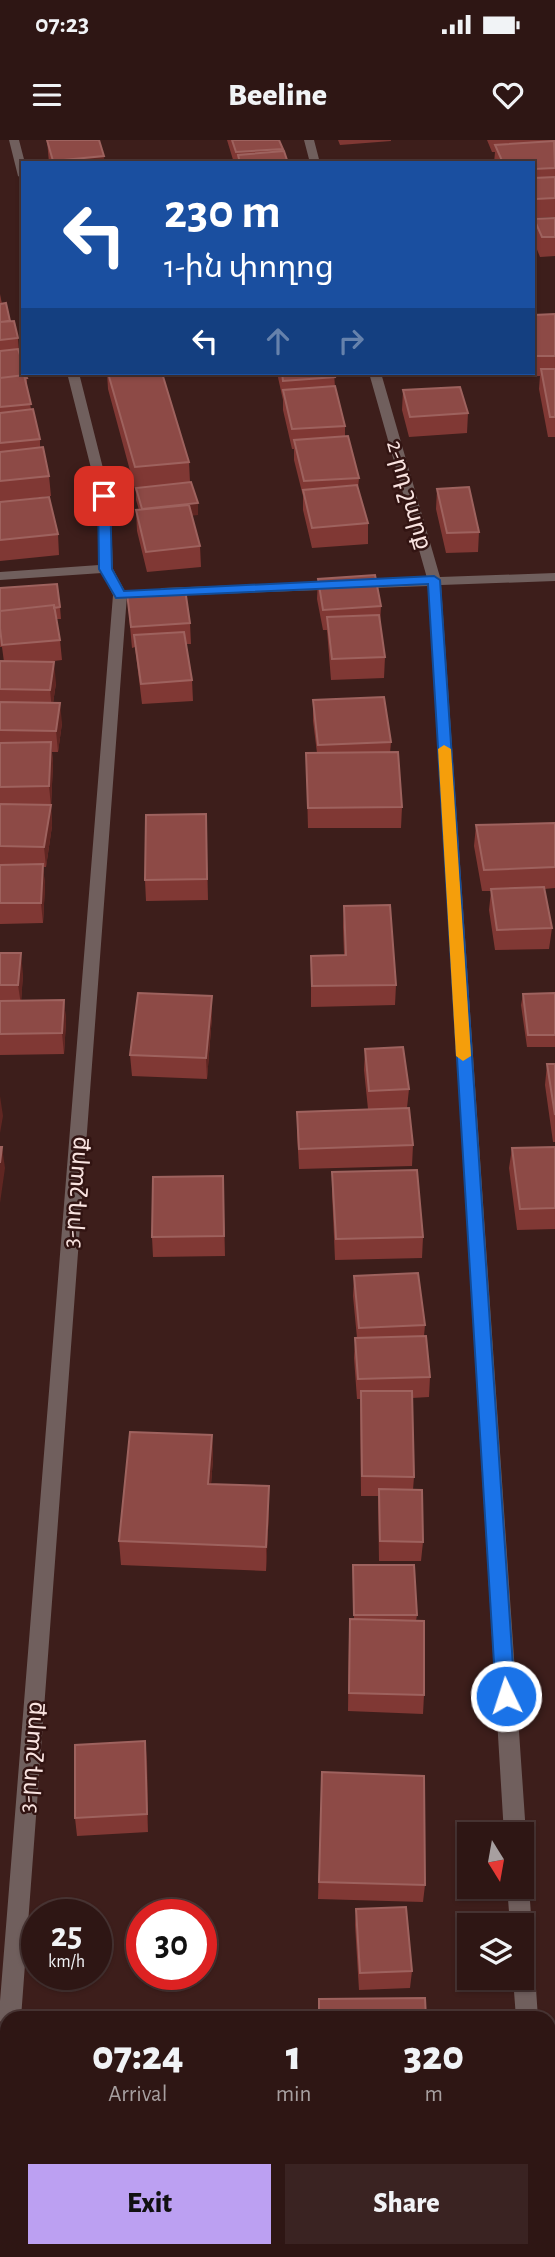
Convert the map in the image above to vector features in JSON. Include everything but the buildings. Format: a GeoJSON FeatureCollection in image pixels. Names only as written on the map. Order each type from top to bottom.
{"type":"FeatureCollection","features":[{"type":"Feature","properties":{"kind":"street"},"geometry":{"type":"LineString","coordinates":[[14,140],[21,168]]}},
{"type":"Feature","properties":{"kind":"street"},"geometry":{"type":"LineString","coordinates":[[309,140],[314,161]]}},
{"type":"Feature","properties":{"kind":"street"},"geometry":{"type":"LineString","coordinates":[[74,375],[104,496],[106,569],[133,594],[555,577]]}},
{"type":"Feature","properties":{"kind":"street","name":"2-րդ շարք"},"geometry":{"type":"LineString","coordinates":[[376,375],[434,580],[514,1822]]}},
{"type":"Feature","properties":{"kind":"street"},"geometry":{"type":"LineString","coordinates":[[0,576],[106,569]]}},
{"type":"Feature","properties":{"kind":"street","name":"3-րդ շարք"},"geometry":{"type":"LineString","coordinates":[[11,2011],[133,594]]}},
{"type":"Feature","properties":{"kind":"street"},"geometry":{"type":"LineString","coordinates":[[525,1990],[527,2011]]}},
{"type":"Feature","properties":{"kind":"slow traffic"},"geometry":{"type":"LineString","coordinates":[[444,749],[463,1056]]}},
{"type":"Feature","properties":{"kind":"route"},"geometry":{"type":"LineString","coordinates":[[104,496],[106,569],[120,595],[434,580],[470,1174],[506,1696]]}}]}
